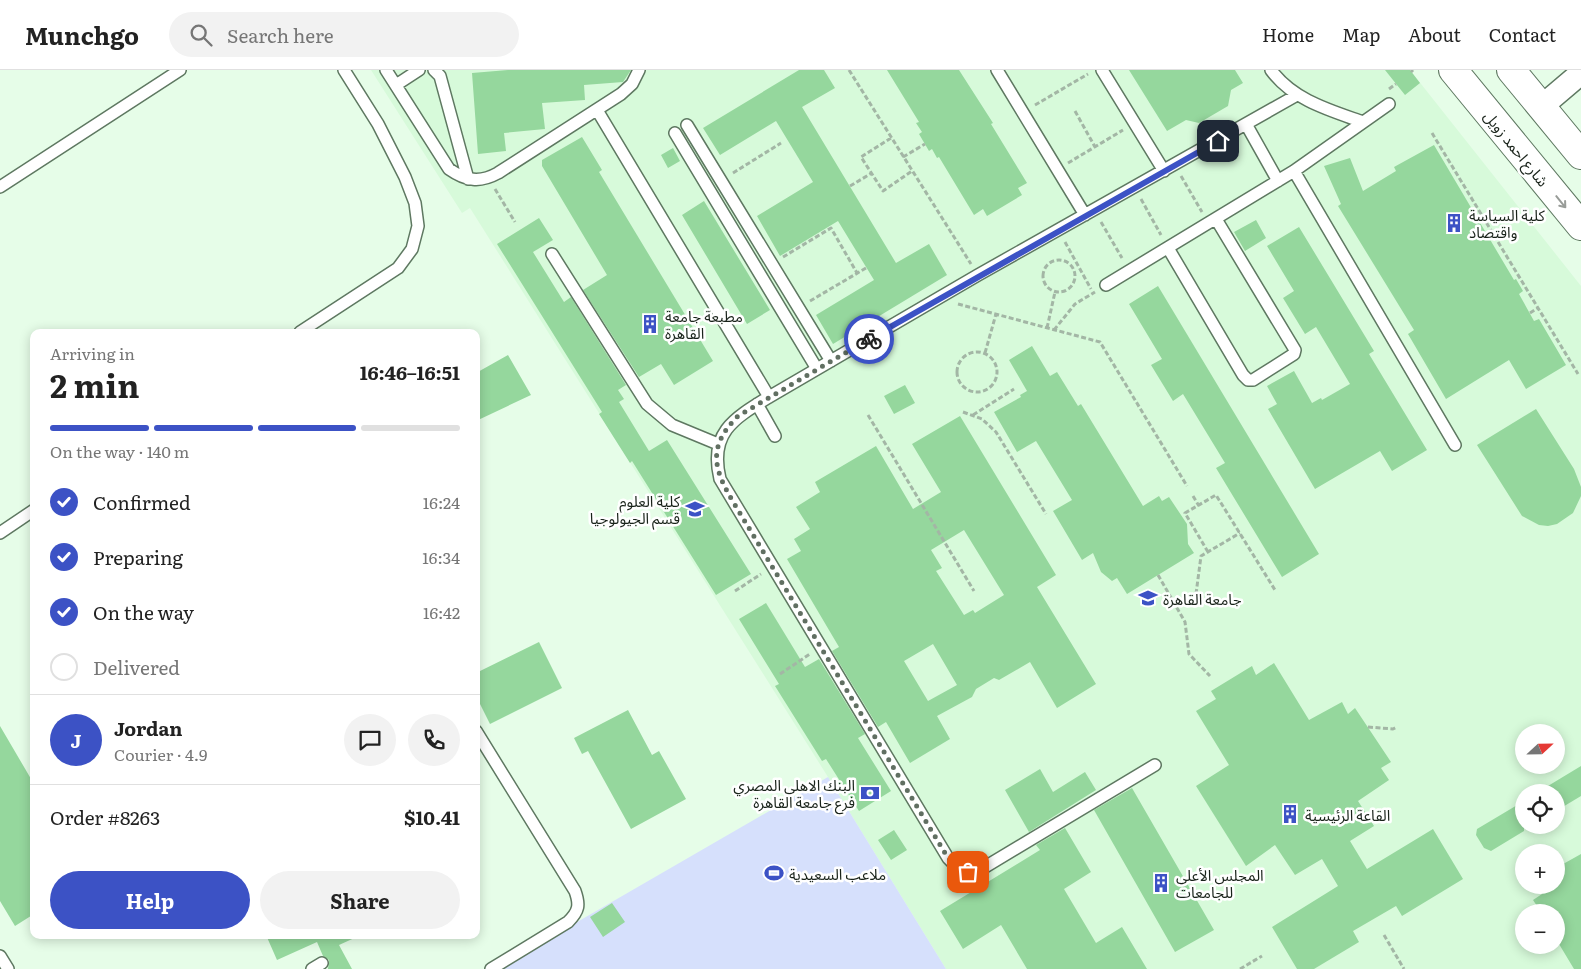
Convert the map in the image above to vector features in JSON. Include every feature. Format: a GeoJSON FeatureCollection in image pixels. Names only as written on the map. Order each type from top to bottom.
{"type":"FeatureCollection","features":[{"type":"Feature","properties":{"kind":"main road","name":"شارع احمد زويل"},"geometry":{"type":"LineString","coordinates":[[1453,70],[1581,226]]}},
{"type":"Feature","properties":{"kind":"main road"},"geometry":{"type":"LineString","coordinates":[[1511,70],[1579,150]]}},
{"type":"Feature","properties":{"kind":"street"},"geometry":{"type":"LineString","coordinates":[[1542,106],[1581,72]]}},
{"type":"Feature","properties":{"kind":"lane"},"geometry":{"type":"LineString","coordinates":[[0,188],[180,70]]}},
{"type":"Feature","properties":{"kind":"lane"},"geometry":{"type":"LineString","coordinates":[[305,329],[398,268],[412,249],[418,226],[415,203],[405,177],[378,124],[344,70]]}},
{"type":"Feature","properties":{"kind":"lane"},"geometry":{"type":"LineString","coordinates":[[386,70],[446,165],[458,176],[479,180],[489,178],[621,94],[632,84],[639,70]]}},
{"type":"Feature","properties":{"kind":"lane"},"geometry":{"type":"LineString","coordinates":[[396,85],[419,70]]}},
{"type":"Feature","properties":{"kind":"lane"},"geometry":{"type":"LineString","coordinates":[[434,70],[440,76],[468,179]]}},
{"type":"Feature","properties":{"kind":"lane"},"geometry":{"type":"LineString","coordinates":[[997,70],[1058,169],[1090,213]]}},
{"type":"Feature","properties":{"kind":"lane"},"geometry":{"type":"LineString","coordinates":[[1102,70],[1164,171]]}},
{"type":"Feature","properties":{"kind":"lane"},"geometry":{"type":"LineString","coordinates":[[1271,70],[1297,95],[1323,108],[1363,122]]}},
{"type":"Feature","properties":{"kind":"lane"},"geometry":{"type":"LineString","coordinates":[[1155,765],[980,870],[968,872],[956,867],[948,858],[720,479],[716,462],[718,444],[726,428],[738,416],[757,404],[978,275],[1297,95]]}},
{"type":"Feature","properties":{"kind":"lane"},"geometry":{"type":"LineString","coordinates":[[1106,285],[1294,171],[1389,104]]}},
{"type":"Feature","properties":{"kind":"lane"},"geometry":{"type":"LineString","coordinates":[[597,110],[769,397]]}},
{"type":"Feature","properties":{"kind":"lane"},"geometry":{"type":"LineString","coordinates":[[1246,124],[1278,181]]}},
{"type":"Feature","properties":{"kind":"lane"},"geometry":{"type":"LineString","coordinates":[[688,125],[831,361]]}},
{"type":"Feature","properties":{"kind":"lane"},"geometry":{"type":"LineString","coordinates":[[675,133],[817,369]]}},
{"type":"Feature","properties":{"kind":"lane"},"geometry":{"type":"LineString","coordinates":[[1294,171],[1455,445]]}},
{"type":"Feature","properties":{"kind":"lane"},"geometry":{"type":"LineString","coordinates":[[1168,248],[1243,375],[1248,380],[1253,380],[1294,354],[1295,350],[1212,221]]}},
{"type":"Feature","properties":{"kind":"lane"},"geometry":{"type":"LineString","coordinates":[[552,254],[647,404],[672,425],[718,444]]}},
{"type":"Feature","properties":{"kind":"lane"},"geometry":{"type":"LineString","coordinates":[[757,404],[775,436]]}},
{"type":"Feature","properties":{"kind":"lane"},"geometry":{"type":"LineString","coordinates":[[0,533],[30,513]]}},
{"type":"Feature","properties":{"kind":"lane"},"geometry":{"type":"LineString","coordinates":[[480,737],[580,902],[577,913],[568,922],[490,969]]}},
{"type":"Feature","properties":{"kind":"lane"},"geometry":{"type":"LineString","coordinates":[[0,956],[8,969]]}},
{"type":"Feature","properties":{"kind":"path"},"geometry":{"type":"LineString","coordinates":[[849,70],[978,275]]}},
{"type":"Feature","properties":{"kind":"path"},"geometry":{"type":"LineString","coordinates":[[1023,113],[1095,70]]}},
{"type":"Feature","properties":{"kind":"path"},"geometry":{"type":"LineString","coordinates":[[1075,111],[1095,147]]}},
{"type":"Feature","properties":{"kind":"path"},"geometry":{"type":"LineString","coordinates":[[1058,169],[1134,124]]}},
{"type":"Feature","properties":{"kind":"path"},"geometry":{"type":"LineString","coordinates":[[1432,134],[1578,374]]}},
{"type":"Feature","properties":{"kind":"path"},"geometry":{"type":"LineString","coordinates":[[891,138],[861,157],[883,190],[912,171]]}},
{"type":"Feature","properties":{"kind":"path"},"geometry":{"type":"LineString","coordinates":[[721,180],[781,143]]}},
{"type":"Feature","properties":{"kind":"path"},"geometry":{"type":"LineString","coordinates":[[903,157],[925,144]]}},
{"type":"Feature","properties":{"kind":"path"},"geometry":{"type":"LineString","coordinates":[[1175,165],[1212,221]]}},
{"type":"Feature","properties":{"kind":"path"},"geometry":{"type":"LineString","coordinates":[[850,186],[872,173]]}},
{"type":"Feature","properties":{"kind":"path"},"geometry":{"type":"LineString","coordinates":[[489,178],[515,222]]}},
{"type":"Feature","properties":{"kind":"path"},"geometry":{"type":"LineString","coordinates":[[1134,187],[1168,248]]}},
{"type":"Feature","properties":{"kind":"path"},"geometry":{"type":"LineString","coordinates":[[1090,213],[1129,272]]}},
{"type":"Feature","properties":{"kind":"path"},"geometry":{"type":"LineString","coordinates":[[772,264],[831,228],[857,273]]}},
{"type":"Feature","properties":{"kind":"path"},"geometry":{"type":"LineString","coordinates":[[1058,230],[1093,293]]}},
{"type":"Feature","properties":{"kind":"path"},"geometry":{"type":"LineString","coordinates":[[1064,260],[1074,268],[1075,280],[1068,291],[1055,292],[1045,284],[1043,271],[1051,261],[1064,260]]}},
{"type":"Feature","properties":{"kind":"path"},"geometry":{"type":"LineString","coordinates":[[799,308],[866,268]]}},
{"type":"Feature","properties":{"kind":"path"},"geometry":{"type":"LineString","coordinates":[[1054,330],[1075,304],[1106,285]]}},
{"type":"Feature","properties":{"kind":"path"},"geometry":{"type":"LineString","coordinates":[[1047,328],[1055,292]]}},
{"type":"Feature","properties":{"kind":"path"},"geometry":{"type":"LineString","coordinates":[[938,298],[1100,342],[1187,486]]}},
{"type":"Feature","properties":{"kind":"path"},"geometry":{"type":"LineString","coordinates":[[1530,313],[1538,308]]}},
{"type":"Feature","properties":{"kind":"path"},"geometry":{"type":"LineString","coordinates":[[985,354],[996,314]]}},
{"type":"Feature","properties":{"kind":"path"},"geometry":{"type":"LineString","coordinates":[[978,352],[985,354],[995,363],[996,377],[989,388],[982,392],[969,391],[959,381],[957,367],[965,356],[978,352]]}},
{"type":"Feature","properties":{"kind":"path"},"geometry":{"type":"LineString","coordinates":[[973,415],[1014,389]]}},
{"type":"Feature","properties":{"kind":"path"},"geometry":{"type":"LineString","coordinates":[[963,412],[973,415],[996,432],[1046,514]]}},
{"type":"Feature","properties":{"kind":"path"},"geometry":{"type":"LineString","coordinates":[[868,415],[974,591]]}},
{"type":"Feature","properties":{"kind":"path"},"geometry":{"type":"LineString","coordinates":[[1208,552],[1186,514],[1216,495],[1275,590]]}},
{"type":"Feature","properties":{"kind":"path"},"geometry":{"type":"LineString","coordinates":[[1193,496],[1199,506]]}},
{"type":"Feature","properties":{"kind":"path"},"geometry":{"type":"LineString","coordinates":[[1196,594],[1201,556],[1240,533]]}},
{"type":"Feature","properties":{"kind":"path"},"geometry":{"type":"LineString","coordinates":[[735,591],[772,567]]}},
{"type":"Feature","properties":{"kind":"path"},"geometry":{"type":"LineString","coordinates":[[1158,575],[1185,622],[1189,654],[1210,676]]}},
{"type":"Feature","properties":{"kind":"path"},"geometry":{"type":"LineString","coordinates":[[780,674],[821,646]]}},
{"type":"Feature","properties":{"kind":"path"},"geometry":{"type":"LineString","coordinates":[[1368,726],[1393,729],[1397,727]]}},
{"type":"Feature","properties":{"kind":"path"},"geometry":{"type":"LineString","coordinates":[[1384,936],[1404,969]]}},
{"type":"Feature","properties":{"kind":"path"},"geometry":{"type":"LineString","coordinates":[[1240,969],[1262,956]]}},
{"type":"Feature","properties":{"kind":"shaded area","name":"جامعة القاهرة"},"geometry":{"type":"Polygon","coordinates":[[[371,70],[1410,70],[1581,286],[1581,969],[946,969],[828,777],[470,208],[462,213],[371,70]]]}},
{"type":"Feature","properties":{"kind":"shaded area","name":"ملاعب السعيدية"},"geometry":{"type":"Polygon","coordinates":[[[828,777],[946,969],[496,969],[828,777]]]}},
{"type":"Feature","properties":{"kind":"building"},"geometry":{"type":"Polygon","coordinates":[[[508,70],[631,70],[623,82],[584,85],[585,100],[542,103],[545,129],[504,133],[506,151],[478,154],[472,73],[508,70]]]}},
{"type":"Feature","properties":{"kind":"building"},"geometry":{"type":"Polygon","coordinates":[[[799,70],[824,70],[835,88],[802,107],[896,263],[929,244],[947,275],[833,344],[816,315],[874,280],[838,221],[780,256],[757,216],[813,182],[776,121],[720,155],[703,128],[799,70]]]}},
{"type":"Feature","properties":{"kind":"building"},"geometry":{"type":"Polygon","coordinates":[[[887,70],[959,70],[993,123],[991,124],[1027,183],[1018,188],[1022,195],[987,216],[983,209],[974,215],[939,157],[937,158],[932,149],[929,151],[919,134],[922,132],[916,123],[919,122],[887,70]]]}},
{"type":"Feature","properties":{"kind":"building"},"geometry":{"type":"Polygon","coordinates":[[[1129,70],[1235,70],[1243,83],[1231,90],[1228,106],[1199,123],[1186,120],[1167,131],[1129,70]]]}},
{"type":"Feature","properties":{"kind":"building"},"geometry":{"type":"Polygon","coordinates":[[[1385,70],[1410,70],[1420,83],[1405,95],[1385,70]]]}},
{"type":"Feature","properties":{"kind":"building","name":"مطبعة جامعة القاهرة"},"geometry":{"type":"Polygon","coordinates":[[[582,137],[602,170],[599,172],[713,361],[674,385],[661,364],[639,377],[583,290],[607,275],[542,166],[542,160],[582,137]]]}},
{"type":"Feature","properties":{"kind":"building"},"geometry":{"type":"Polygon","coordinates":[[[1434,145],[1514,280],[1516,279],[1523,291],[1519,294],[1534,321],[1539,319],[1566,365],[1526,389],[1509,360],[1446,399],[1408,334],[1414,330],[1338,206],[1341,204],[1324,166],[1350,158],[1363,191],[1396,171],[1394,167],[1434,145]]]}},
{"type":"Feature","properties":{"kind":"building"},"geometry":{"type":"Polygon","coordinates":[[[673,148],[680,161],[668,168],[661,155],[673,148]]]}},
{"type":"Feature","properties":{"kind":"building"},"geometry":{"type":"Polygon","coordinates":[[[704,201],[770,310],[747,324],[682,215],[704,201]]]}},
{"type":"Feature","properties":{"kind":"building"},"geometry":{"type":"Polygon","coordinates":[[[539,218],[553,240],[533,252],[564,302],[571,297],[626,385],[618,390],[624,399],[619,402],[649,451],[667,440],[751,574],[716,595],[632,461],[630,463],[599,414],[602,412],[497,244],[539,218]]]}},
{"type":"Feature","properties":{"kind":"building"},"geometry":{"type":"Polygon","coordinates":[[[1256,220],[1266,238],[1245,251],[1234,232],[1256,220]]]}},
{"type":"Feature","properties":{"kind":"building"},"geometry":{"type":"Polygon","coordinates":[[[1299,227],[1374,351],[1369,354],[1427,450],[1392,471],[1380,451],[1315,489],[1268,409],[1277,404],[1267,386],[1294,371],[1312,403],[1321,398],[1322,400],[1350,384],[1316,327],[1305,334],[1283,298],[1294,291],[1267,246],[1299,227]]]}},
{"type":"Feature","properties":{"kind":"building"},"geometry":{"type":"Polygon","coordinates":[[[1158,286],[1319,554],[1282,577],[1216,468],[1225,463],[1183,394],[1173,401],[1151,365],[1162,359],[1129,304],[1158,286]]]}},
{"type":"Feature","properties":{"kind":"building"},"geometry":{"type":"Polygon","coordinates":[[[1032,346],[1050,376],[1057,372],[1078,406],[1081,404],[1143,506],[1159,496],[1162,501],[1169,497],[1187,524],[1188,544],[1194,553],[1127,594],[1117,578],[1112,581],[1101,572],[1093,553],[1082,560],[1053,511],[1072,500],[1036,441],[1017,452],[994,412],[1021,397],[1020,395],[1027,391],[1009,360],[1032,346]]]}},
{"type":"Feature","properties":{"kind":"building"},"geometry":{"type":"Polygon","coordinates":[[[508,355],[531,395],[480,419],[480,371],[508,355]]]}},
{"type":"Feature","properties":{"kind":"building"},"geometry":{"type":"Polygon","coordinates":[[[905,385],[915,403],[894,414],[884,396],[905,385]]]}},
{"type":"Feature","properties":{"kind":"building"},"geometry":{"type":"Polygon","coordinates":[[[1536,409],[1574,469],[1581,487],[1581,496],[1573,513],[1557,524],[1548,526],[1539,525],[1522,516],[1477,445],[1536,409]]]}},
{"type":"Feature","properties":{"kind":"building"},"geometry":{"type":"Polygon","coordinates":[[[960,416],[1056,575],[1037,587],[1096,684],[1057,708],[1030,662],[999,680],[994,678],[976,689],[972,697],[937,716],[950,739],[910,763],[886,722],[878,727],[832,651],[839,647],[787,559],[801,551],[794,539],[810,529],[796,507],[820,492],[815,482],[876,446],[913,509],[941,492],[912,444],[960,416]],[[964,530],[931,550],[942,568],[936,571],[964,615],[973,610],[975,613],[1004,595],[964,530]],[[933,644],[904,661],[928,701],[957,685],[933,644]]]}},
{"type":"Feature","properties":{"kind":"building"},"geometry":{"type":"Polygon","coordinates":[[[766,603],[805,667],[819,659],[865,734],[858,738],[891,791],[859,811],[826,759],[822,761],[775,686],[779,684],[739,619],[766,603]]]}},
{"type":"Feature","properties":{"kind":"building"},"geometry":{"type":"Polygon","coordinates":[[[539,642],[562,688],[490,724],[480,704],[480,671],[539,642]]]}},
{"type":"Feature","properties":{"kind":"building","name":"القاعة الرئيسية"},"geometry":{"type":"Polygon","coordinates":[[[1274,663],[1309,720],[1342,702],[1348,714],[1355,708],[1391,762],[1381,768],[1389,780],[1358,801],[1374,826],[1350,841],[1367,869],[1433,829],[1463,879],[1402,916],[1396,906],[1353,931],[1359,942],[1314,969],[1297,969],[1272,927],[1338,886],[1322,859],[1295,875],[1275,845],[1246,866],[1196,786],[1229,765],[1196,711],[1216,699],[1211,691],[1252,666],[1256,675],[1274,663]]]}},
{"type":"Feature","properties":{"kind":"building"},"geometry":{"type":"Polygon","coordinates":[[[628,710],[652,755],[659,751],[686,799],[631,829],[588,751],[582,754],[574,738],[628,710]]]}},
{"type":"Feature","properties":{"kind":"building"},"geometry":{"type":"Polygon","coordinates":[[[0,726],[30,777],[30,917],[15,926],[0,901],[0,726]]]}},
{"type":"Feature","properties":{"kind":"building"},"geometry":{"type":"Polygon","coordinates":[[[1581,766],[1581,796],[1565,806],[1565,784],[1551,784],[1581,766]]]}},
{"type":"Feature","properties":{"kind":"building"},"geometry":{"type":"Polygon","coordinates":[[[1040,769],[1053,792],[1085,772],[1096,790],[1029,832],[1005,790],[1040,769]]]}},
{"type":"Feature","properties":{"kind":"building","name":"المجلس الأعلى للجامعات"},"geometry":{"type":"Polygon","coordinates":[[[1132,788],[1214,930],[1175,952],[1094,810],[1132,788]]]}},
{"type":"Feature","properties":{"kind":"building"},"geometry":{"type":"Polygon","coordinates":[[[1515,806],[1515,834],[1519,834],[1491,851],[1484,848],[1476,835],[1477,829],[1515,806]]]}},
{"type":"Feature","properties":{"kind":"building"},"geometry":{"type":"Polygon","coordinates":[[[1065,828],[1091,872],[1064,889],[1096,943],[1122,927],[1147,969],[1027,969],[1001,925],[963,949],[940,911],[1040,850],[1036,845],[1065,828]]]}},
{"type":"Feature","properties":{"kind":"building"},"geometry":{"type":"Polygon","coordinates":[[[894,830],[907,850],[891,860],[878,840],[894,830]]]}},
{"type":"Feature","properties":{"kind":"building"},"geometry":{"type":"Polygon","coordinates":[[[1581,854],[1581,969],[1574,969],[1565,954],[1565,904],[1536,904],[1533,900],[1542,894],[1565,894],[1565,863],[1581,854]]]}},
{"type":"Feature","properties":{"kind":"building"},"geometry":{"type":"Polygon","coordinates":[[[612,903],[625,922],[603,937],[590,917],[612,903]]]}},
{"type":"Feature","properties":{"kind":"building"},"geometry":{"type":"Polygon","coordinates":[[[268,939],[352,939],[339,945],[352,969],[328,969],[329,960],[323,956],[317,942],[277,960],[268,939]]]}},
{"type":"Feature","properties":{"kind":"way so far"},"geometry":{"type":"LineString","coordinates":[[869,339],[738,416],[726,428],[718,444],[716,462],[720,479],[735,505],[948,858],[956,867],[968,872]]}},
{"type":"Feature","properties":{"kind":"place","name":"كلية السياسة واقتصاد"},"geometry":{"type":"Point","coordinates":[1454,223]}},
{"type":"Feature","properties":{"kind":"place","name":"مطبعة جامعة القاهرة"},"geometry":{"type":"Point","coordinates":[650,324]}},
{"type":"Feature","properties":{"kind":"place","name":"كلية العلوم قسم الجيولوجيا"},"geometry":{"type":"Point","coordinates":[695,509]}},
{"type":"Feature","properties":{"kind":"place","name":"جامعة القاهرة"},"geometry":{"type":"Point","coordinates":[1148,598]}},
{"type":"Feature","properties":{"kind":"place","name":"البنك الاهلي المصري فرع جامعة القاهرة"},"geometry":{"type":"Point","coordinates":[870,793]}},
{"type":"Feature","properties":{"kind":"place","name":"القاعة الرئيسية"},"geometry":{"type":"Point","coordinates":[1290,814]}},
{"type":"Feature","properties":{"kind":"place","name":"ملاعب السعيدية"},"geometry":{"type":"Point","coordinates":[774,873]}},
{"type":"Feature","properties":{"kind":"place","name":"المجلس الأعلى للجامعات"},"geometry":{"type":"Point","coordinates":[1161,883]}},
{"type":"Feature","properties":{"kind":"route"},"geometry":{"type":"LineString","coordinates":[[869,339],[978,275],[1218,141]]}}]}
